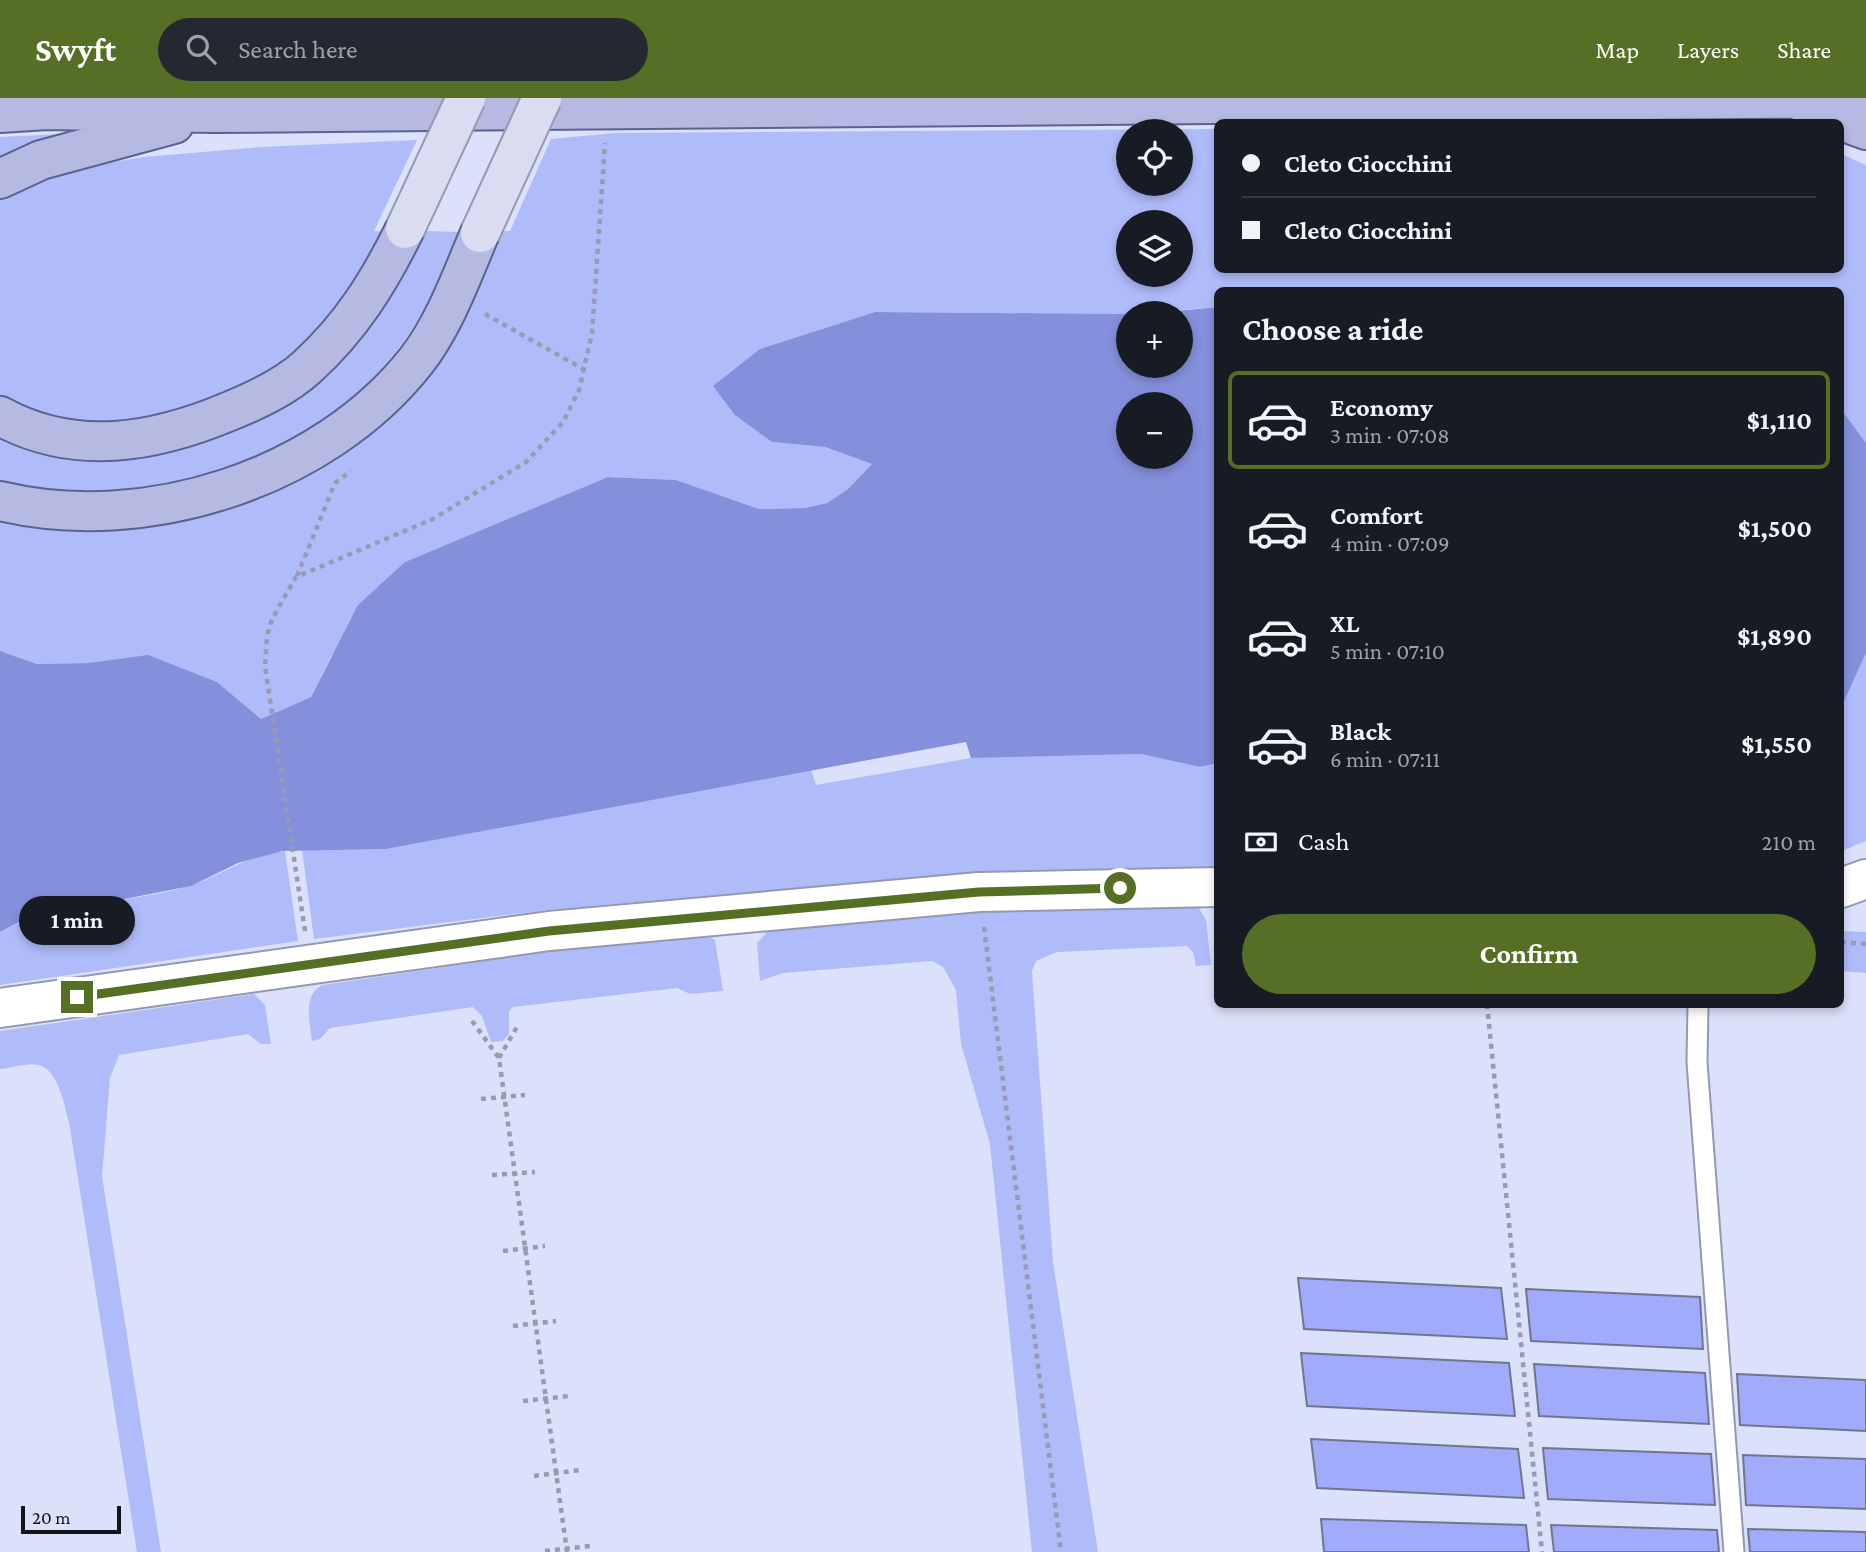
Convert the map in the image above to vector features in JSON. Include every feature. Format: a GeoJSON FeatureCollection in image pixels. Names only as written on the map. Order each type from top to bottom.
{"type":"FeatureCollection","features":[{"type":"Feature","properties":{"kind":"main road"},"geometry":{"type":"LineString","coordinates":[[0,416],[45,436],[72,441],[111,442],[172,432],[246,405],[288,382],[337,337],[373,291],[466,98]]}},
{"type":"Feature","properties":{"kind":"main road"},"geometry":{"type":"LineString","coordinates":[[0,501],[73,511],[151,508],[219,491],[282,466],[366,410],[416,360],[434,333],[542,98]]}},
{"type":"Feature","properties":{"kind":"main road"},"geometry":{"type":"LineString","coordinates":[[0,113],[47,110],[215,113],[1866,98]]}},
{"type":"Feature","properties":{"kind":"main road"},"geometry":{"type":"LineString","coordinates":[[1776,99],[1834,119]]}},
{"type":"Feature","properties":{"kind":"main road"},"geometry":{"type":"LineString","coordinates":[[0,179],[41,160],[215,113]]}},
{"type":"Feature","properties":{"kind":"main road"},"geometry":{"type":"LineString","coordinates":[[1844,122],[1866,130]]}},
{"type":"Feature","properties":{"kind":"street"},"geometry":{"type":"LineString","coordinates":[[1844,887],[1866,879]]}},
{"type":"Feature","properties":{"kind":"street"},"geometry":{"type":"LineString","coordinates":[[0,1008],[549,931],[979,892],[1214,887]]}},
{"type":"Feature","properties":{"kind":"street"},"geometry":{"type":"LineString","coordinates":[[1844,908],[1866,909]]}},
{"type":"Feature","properties":{"kind":"lane"},"geometry":{"type":"LineString","coordinates":[[1698,1008],[1697,1062],[1734,1552]]}},
{"type":"Feature","properties":{"kind":"path"},"geometry":{"type":"LineString","coordinates":[[296,577],[433,519],[526,462],[562,422],[579,390],[592,333],[607,109]]}},
{"type":"Feature","properties":{"kind":"path"},"geometry":{"type":"LineString","coordinates":[[480,325],[485,313],[584,370]]}},
{"type":"Feature","properties":{"kind":"path"},"geometry":{"type":"LineString","coordinates":[[310,963],[265,666],[267,636],[272,619],[296,577],[335,484],[357,466]]}},
{"type":"Feature","properties":{"kind":"path"},"geometry":{"type":"LineString","coordinates":[[979,892],[1061,1552]]}},
{"type":"Feature","properties":{"kind":"path"},"geometry":{"type":"LineString","coordinates":[[1844,942],[1866,944]]}},
{"type":"Feature","properties":{"kind":"path"},"geometry":{"type":"LineString","coordinates":[[1487,1008],[1542,1552]]}},
{"type":"Feature","properties":{"kind":"path"},"geometry":{"type":"LineString","coordinates":[[472,1021],[499,1058],[567,1550]]}},
{"type":"Feature","properties":{"kind":"path"},"geometry":{"type":"LineString","coordinates":[[499,1058],[518,1024]]}},
{"type":"Feature","properties":{"kind":"path"},"geometry":{"type":"LineString","coordinates":[[481,1098],[525,1095]]}},
{"type":"Feature","properties":{"kind":"path"},"geometry":{"type":"LineString","coordinates":[[492,1175],[535,1172]]}},
{"type":"Feature","properties":{"kind":"path"},"geometry":{"type":"LineString","coordinates":[[503,1251],[545,1246]]}},
{"type":"Feature","properties":{"kind":"path"},"geometry":{"type":"LineString","coordinates":[[513,1326],[556,1321]]}},
{"type":"Feature","properties":{"kind":"path"},"geometry":{"type":"LineString","coordinates":[[523,1401],[569,1396]]}},
{"type":"Feature","properties":{"kind":"path"},"geometry":{"type":"LineString","coordinates":[[534,1476],[580,1470]]}},
{"type":"Feature","properties":{"kind":"path"},"geometry":{"type":"LineString","coordinates":[[545,1551],[590,1546]]}},
{"type":"Feature","properties":{"kind":"shaded area"},"geometry":{"type":"Polygon","coordinates":[[[1193,129],[1214,129],[1214,273],[1844,273],[1844,155],[1866,165],[1866,443],[1844,413],[1844,287],[1214,287],[1214,307],[1193,309],[1193,301],[1116,301],[1116,314],[875,312],[760,349],[772,442],[825,447],[872,464],[848,489],[827,503],[805,508],[759,509],[676,480],[608,477],[405,562],[330,658],[311,697],[261,719],[217,682],[89,663],[37,664],[0,651],[0,515],[306,473],[500,231],[510,231],[551,139],[615,133],[1116,130],[1116,196],[1193,196],[1193,129]]]}},
{"type":"Feature","properties":{"kind":"shaded area"},"geometry":{"type":"Polygon","coordinates":[[[61,134],[0,161],[0,137],[61,134]]]}},
{"type":"Feature","properties":{"kind":"shaded area"},"geometry":{"type":"Polygon","coordinates":[[[417,140],[374,231],[385,232],[350,290],[310,337],[260,375],[200,404],[152,418],[103,425],[61,423],[0,398],[0,197],[64,170],[144,157],[261,147],[417,140]]]}},
{"type":"Feature","properties":{"kind":"shaded area"},"geometry":{"type":"Polygon","coordinates":[[[426,231],[460,232],[423,311],[377,374],[349,400],[317,423],[281,444],[210,477],[182,486],[95,496],[64,495],[0,486],[0,436],[52,455],[105,458],[373,321],[393,293],[426,231]]]}},
{"type":"Feature","properties":{"kind":"shaded area"},"geometry":{"type":"Polygon","coordinates":[[[1214,307],[1214,764],[1200,767],[1141,754],[971,758],[966,742],[386,849],[282,851],[238,863],[191,886],[27,918],[0,932],[0,651],[37,664],[89,663],[148,655],[217,682],[261,719],[311,697],[358,605],[405,562],[608,477],[676,480],[759,509],[805,508],[827,503],[848,489],[872,464],[825,447],[772,442],[735,415],[713,386],[760,349],[875,312],[1116,314],[1116,378],[1193,378],[1193,309],[1214,307]]]}},
{"type":"Feature","properties":{"kind":"shaded area"},"geometry":{"type":"Polygon","coordinates":[[[1844,413],[1866,443],[1866,653],[1844,701],[1844,413]]]}},
{"type":"Feature","properties":{"kind":"shaded area"},"geometry":{"type":"Polygon","coordinates":[[[1866,653],[1866,841],[1844,850],[1844,701],[1866,653]]]}},
{"type":"Feature","properties":{"kind":"shaded area"},"geometry":{"type":"Polygon","coordinates":[[[1141,754],[1200,767],[1214,764],[1214,867],[979,872],[547,910],[314,939],[302,850],[386,849],[811,769],[816,785],[971,758],[1141,754]]]}},
{"type":"Feature","properties":{"kind":"shaded area"},"geometry":{"type":"Polygon","coordinates":[[[285,851],[298,941],[0,985],[0,932],[22,922],[69,909],[189,886],[248,860],[285,851]]]}},
{"type":"Feature","properties":{"kind":"shaded area"},"geometry":{"type":"Polygon","coordinates":[[[1197,905],[1206,920],[1211,965],[1196,966],[1193,952],[1187,946],[1057,952],[1036,961],[1032,971],[1053,1262],[1098,1552],[1032,1552],[990,1144],[961,1044],[956,990],[943,967],[932,961],[783,973],[760,981],[757,943],[770,929],[981,906],[1197,905]]]}},
{"type":"Feature","properties":{"kind":"shaded area"},"geometry":{"type":"Polygon","coordinates":[[[1844,931],[1866,932],[1866,973],[1844,971],[1844,931]]]}},
{"type":"Feature","properties":{"kind":"shaded area"},"geometry":{"type":"Polygon","coordinates":[[[706,935],[715,940],[723,991],[690,994],[677,988],[513,1007],[509,1012],[509,1034],[503,1041],[491,1042],[482,1016],[473,1007],[330,1028],[320,1039],[312,1041],[310,1002],[316,989],[323,985],[553,951],[706,935]]]}},
{"type":"Feature","properties":{"kind":"shaded area"},"geometry":{"type":"Polygon","coordinates":[[[254,994],[265,1005],[271,1044],[261,1044],[248,1034],[119,1055],[110,1078],[102,1176],[161,1552],[137,1552],[69,1122],[60,1089],[46,1068],[30,1064],[0,1069],[0,1031],[254,994]]]}},
{"type":"Feature","properties":{"kind":"building"},"geometry":{"type":"Polygon","coordinates":[[[1298,1278],[1501,1288],[1507,1339],[1304,1329],[1298,1278]]]}},
{"type":"Feature","properties":{"kind":"building"},"geometry":{"type":"Polygon","coordinates":[[[1526,1289],[1700,1297],[1703,1349],[1531,1341],[1526,1289]]]}},
{"type":"Feature","properties":{"kind":"building"},"geometry":{"type":"Polygon","coordinates":[[[1301,1353],[1509,1363],[1515,1416],[1307,1406],[1301,1353]]]}},
{"type":"Feature","properties":{"kind":"building"},"geometry":{"type":"Polygon","coordinates":[[[1534,1364],[1705,1373],[1709,1424],[1539,1416],[1534,1364]]]}},
{"type":"Feature","properties":{"kind":"building"},"geometry":{"type":"Polygon","coordinates":[[[1737,1374],[1866,1380],[1866,1431],[1740,1425],[1737,1374]]]}},
{"type":"Feature","properties":{"kind":"building"},"geometry":{"type":"Polygon","coordinates":[[[1311,1439],[1518,1449],[1524,1498],[1317,1488],[1311,1439]]]}},
{"type":"Feature","properties":{"kind":"building"},"geometry":{"type":"Polygon","coordinates":[[[1543,1448],[1711,1454],[1715,1505],[1548,1499],[1543,1448]]]}},
{"type":"Feature","properties":{"kind":"building"},"geometry":{"type":"Polygon","coordinates":[[[1743,1455],[1866,1459],[1866,1509],[1746,1505],[1743,1455]]]}},
{"type":"Feature","properties":{"kind":"building"},"geometry":{"type":"Polygon","coordinates":[[[1321,1519],[1526,1525],[1529,1552],[1324,1552],[1321,1519]]]}},
{"type":"Feature","properties":{"kind":"building"},"geometry":{"type":"Polygon","coordinates":[[[1551,1525],[1717,1530],[1719,1552],[1554,1552],[1551,1525]]]}},
{"type":"Feature","properties":{"kind":"building"},"geometry":{"type":"Polygon","coordinates":[[[1748,1529],[1866,1532],[1866,1552],[1750,1552],[1748,1529]]]}},
{"type":"Feature","properties":{"kind":"route"},"geometry":{"type":"LineString","coordinates":[[77,997],[549,931],[979,892],[1120,888]]}}]}
